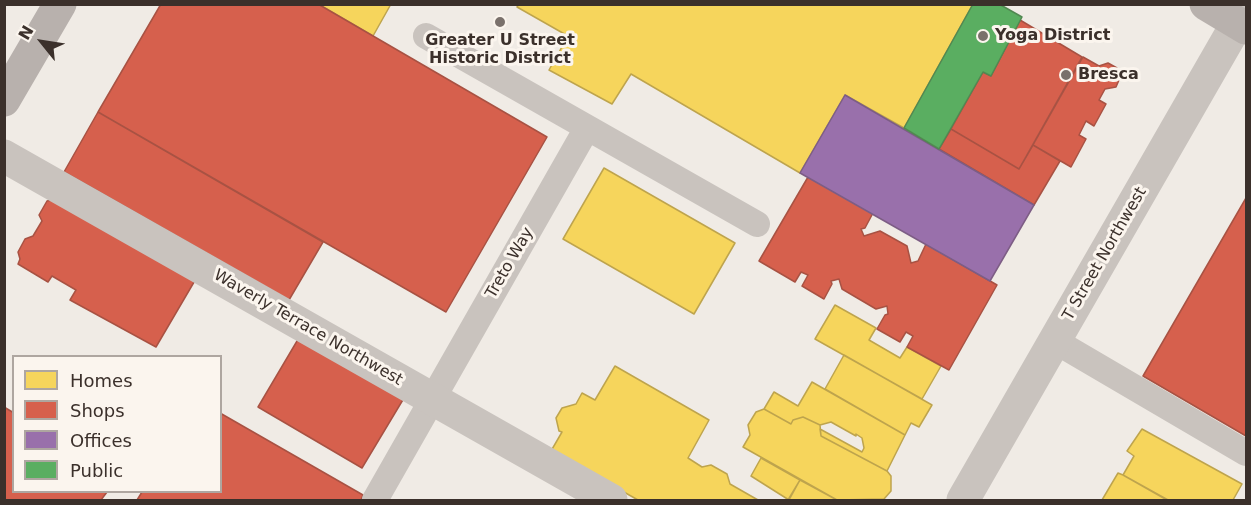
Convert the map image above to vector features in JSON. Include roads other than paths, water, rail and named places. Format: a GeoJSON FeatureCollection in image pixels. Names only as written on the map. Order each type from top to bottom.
{"type":"FeatureCollection","features":[{"type":"Feature","properties":{"kind":"main road"},"geometry":{"type":"LineString","coordinates":[[4,100],[60,4]]}},
{"type":"Feature","properties":{"kind":"main road"},"geometry":{"type":"LineString","coordinates":[[1206,4],[1244,20]]}},
{"type":"Feature","properties":{"kind":"street","name":"T Street Northwest"},"geometry":{"type":"LineString","coordinates":[[963,501],[1244,20]]}},
{"type":"Feature","properties":{"kind":"street","name":"Waverly Terrace Northwest"},"geometry":{"type":"LineString","coordinates":[[4,156],[611,501]]}},
{"type":"Feature","properties":{"kind":"lane"},"geometry":{"type":"LineString","coordinates":[[426,36],[757,224]]}},
{"type":"Feature","properties":{"kind":"lane","name":"Treto Way"},"geometry":{"type":"LineString","coordinates":[[375,501],[586,128]]}},
{"type":"Feature","properties":{"kind":"lane"},"geometry":{"type":"LineString","coordinates":[[1055,341],[1246,453]]}},
{"type":"Feature","properties":{"kind":"place","name":"Greater U Street Historic District"},"geometry":{"type":"Point","coordinates":[500,22]}},
{"type":"Feature","properties":{"kind":"place","name":"Yoga District"},"geometry":{"type":"Point","coordinates":[983,36]}},
{"type":"Feature","properties":{"kind":"place","name":"Bresca"},"geometry":{"type":"Point","coordinates":[1066,75]}}]}
